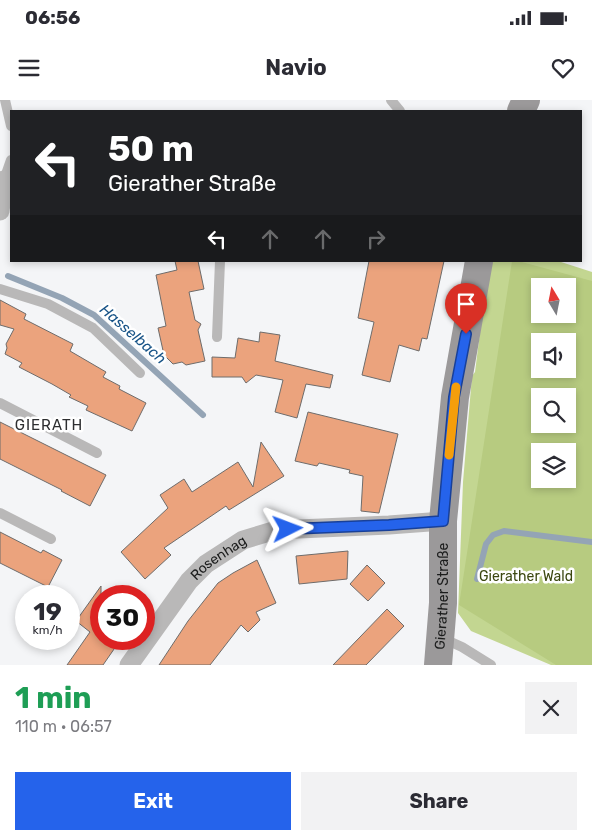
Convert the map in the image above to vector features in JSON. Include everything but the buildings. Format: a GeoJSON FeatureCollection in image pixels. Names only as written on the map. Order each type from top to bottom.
{"type":"FeatureCollection","features":[{"type":"Feature","properties":{"kind":"street"},"geometry":{"type":"LineString","coordinates":[[0,210],[4,180]]}},
{"type":"Feature","properties":{"kind":"street","name":"Gierather Straße"},"geometry":{"type":"LineString","coordinates":[[438,665],[442,603],[443,521],[454,397],[479,262]]}},
{"type":"Feature","properties":{"kind":"street","name":"Rosenhag"},"geometry":{"type":"LineString","coordinates":[[129,665],[189,581],[206,564],[244,540],[276,530],[443,521]]}},
{"type":"Feature","properties":{"kind":"lane"},"geometry":{"type":"LineString","coordinates":[[5,100],[10,122]]}},
{"type":"Feature","properties":{"kind":"lane"},"geometry":{"type":"LineString","coordinates":[[4,180],[10,163]]}},
{"type":"Feature","properties":{"kind":"lane"},"geometry":{"type":"LineString","coordinates":[[217,337],[220,262]]}},
{"type":"Feature","properties":{"kind":"lane"},"geometry":{"type":"LineString","coordinates":[[0,289],[48,304],[93,328],[140,373]]}},
{"type":"Feature","properties":{"kind":"lane"},"geometry":{"type":"LineString","coordinates":[[0,402],[97,453]]}},
{"type":"Feature","properties":{"kind":"lane"},"geometry":{"type":"LineString","coordinates":[[0,513],[51,539]]}},
{"type":"Feature","properties":{"kind":"lane"},"geometry":{"type":"LineString","coordinates":[[440,637],[462,647],[491,665]]}},
{"type":"Feature","properties":{"kind":"green space","name":"Gierather Wald"},"geometry":{"type":"Polygon","coordinates":[[[492,262],[561,262],[592,272],[592,665],[551,665],[471,631],[458,613],[463,482],[472,376],[475,372],[485,293],[492,262]]]}},
{"type":"Feature","properties":{"kind":"green space","name":"Gierather Wald"},"geometry":{"type":"Polygon","coordinates":[[[512,262],[522,262],[592,281],[592,665],[556,665],[459,605],[512,262]]]}},
{"type":"Feature","properties":{"kind":"waterway","name":"Hasselbach"},"geometry":{"type":"LineString","coordinates":[[8,276],[62,298],[94,315],[203,415]]}},
{"type":"Feature","properties":{"kind":"waterway","name":"Hasselbach"},"geometry":{"type":"LineString","coordinates":[[477,579],[486,544],[493,535],[504,531],[592,542]]}},
{"type":"Feature","properties":{"kind":"slow traffic"},"geometry":{"type":"LineString","coordinates":[[449,455],[456,387]]}},
{"type":"Feature","properties":{"kind":"district","name":"GIERATH"},"geometry":{"type":"Point","coordinates":[49,425]}},
{"type":"Feature","properties":{"kind":"route"},"geometry":{"type":"LineString","coordinates":[[288,529],[443,521],[454,397],[466,334]]}}]}
